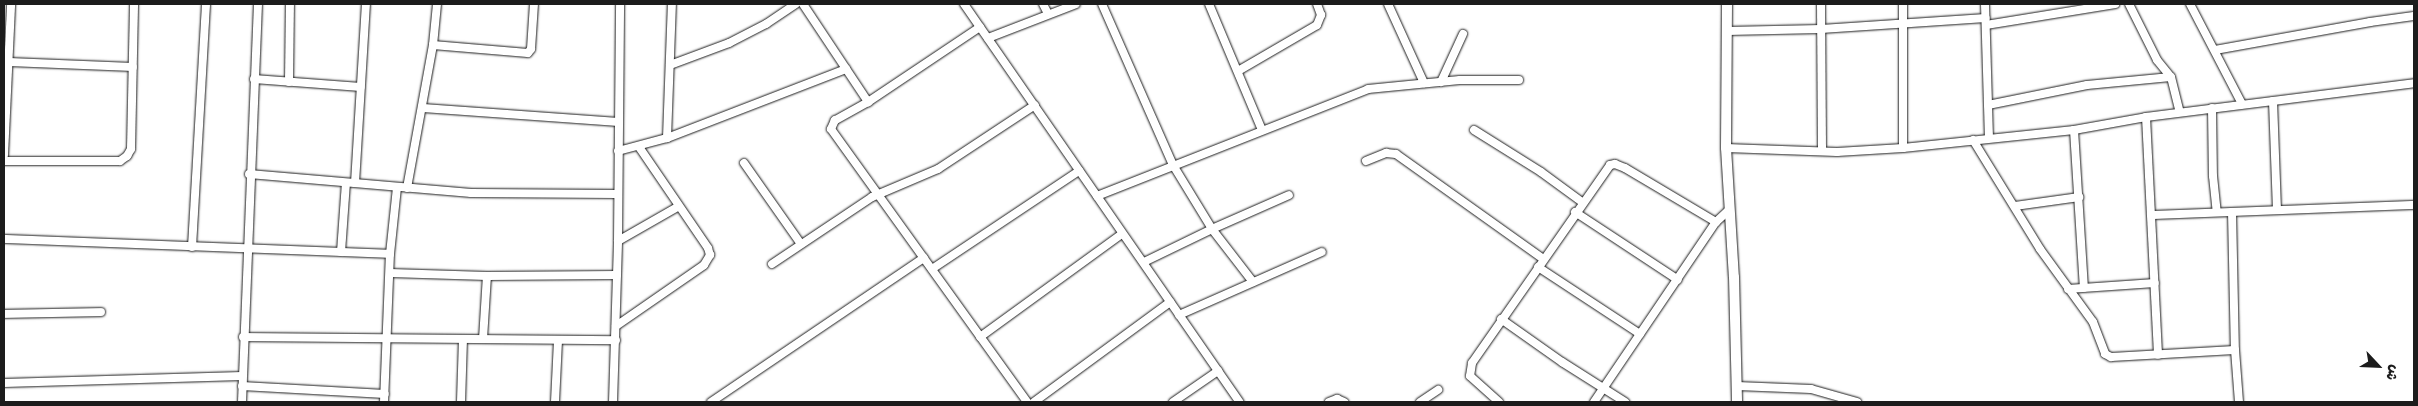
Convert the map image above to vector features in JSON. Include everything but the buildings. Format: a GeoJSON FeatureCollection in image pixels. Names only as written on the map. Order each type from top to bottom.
{"type":"FeatureCollection","features":[{"type":"Feature","properties":{"kind":"street"},"geometry":{"type":"LineString","coordinates":[[4,155],[11,4]]}},
{"type":"Feature","properties":{"kind":"street"},"geometry":{"type":"LineString","coordinates":[[4,161],[120,161],[124,159],[131,149],[134,4]]}},
{"type":"Feature","properties":{"kind":"street"},"geometry":{"type":"LineString","coordinates":[[192,247],[206,4]]}},
{"type":"Feature","properties":{"kind":"street"},"geometry":{"type":"LineString","coordinates":[[242,402],[249,174],[258,4]]}},
{"type":"Feature","properties":{"kind":"street"},"geometry":{"type":"LineString","coordinates":[[289,82],[290,4]]}},
{"type":"Feature","properties":{"kind":"street"},"geometry":{"type":"LineString","coordinates":[[341,252],[361,87],[366,4]]}},
{"type":"Feature","properties":{"kind":"street"},"geometry":{"type":"LineString","coordinates":[[407,188],[433,45],[437,4]]}},
{"type":"Feature","properties":{"kind":"street"},"geometry":{"type":"LineString","coordinates":[[433,45],[528,53],[531,49],[534,4]]}},
{"type":"Feature","properties":{"kind":"street"},"geometry":{"type":"LineString","coordinates":[[613,402],[618,241],[620,4]]}},
{"type":"Feature","properties":{"kind":"street"},"geometry":{"type":"LineString","coordinates":[[667,138],[672,4]]}},
{"type":"Feature","properties":{"kind":"street"},"geometry":{"type":"LineString","coordinates":[[670,65],[729,43],[766,24],[796,4]]}},
{"type":"Feature","properties":{"kind":"street"},"geometry":{"type":"LineString","coordinates":[[803,4],[868,102]]}},
{"type":"Feature","properties":{"kind":"street"},"geometry":{"type":"LineString","coordinates":[[964,4],[1240,402]]}},
{"type":"Feature","properties":{"kind":"street"},"geometry":{"type":"LineString","coordinates":[[1043,4],[1048,14]]}},
{"type":"Feature","properties":{"kind":"street"},"geometry":{"type":"LineString","coordinates":[[988,38],[1076,4]]}},
{"type":"Feature","properties":{"kind":"street"},"geometry":{"type":"LineString","coordinates":[[1102,4],[1173,165],[1212,228],[1253,282]]}},
{"type":"Feature","properties":{"kind":"street"},"geometry":{"type":"LineString","coordinates":[[1209,4],[1262,130]]}},
{"type":"Feature","properties":{"kind":"street"},"geometry":{"type":"LineString","coordinates":[[1238,72],[1317,25],[1322,15],[1318,4]]}},
{"type":"Feature","properties":{"kind":"street"},"geometry":{"type":"LineString","coordinates":[[1388,4],[1424,83]]}},
{"type":"Feature","properties":{"kind":"street"},"geometry":{"type":"LineString","coordinates":[[1727,4],[1726,148],[1737,402]]}},
{"type":"Feature","properties":{"kind":"street"},"geometry":{"type":"LineString","coordinates":[[1821,4],[1822,151]]}},
{"type":"Feature","properties":{"kind":"street"},"geometry":{"type":"LineString","coordinates":[[1903,4],[1903,148]]}},
{"type":"Feature","properties":{"kind":"street"},"geometry":{"type":"LineString","coordinates":[[1985,4],[1989,138]]}},
{"type":"Feature","properties":{"kind":"street"},"geometry":{"type":"LineString","coordinates":[[1728,31],[1821,29],[1904,23],[1986,22],[2065,8],[2115,4]]}},
{"type":"Feature","properties":{"kind":"street"},"geometry":{"type":"LineString","coordinates":[[2129,4],[2157,60],[2171,77],[2180,112]]}},
{"type":"Feature","properties":{"kind":"street"},"geometry":{"type":"LineString","coordinates":[[2190,4],[2242,104]]}},
{"type":"Feature","properties":{"kind":"street"},"geometry":{"type":"LineString","coordinates":[[2215,50],[2414,16]]}},
{"type":"Feature","properties":{"kind":"street"},"geometry":{"type":"LineString","coordinates":[[980,27],[868,102],[835,120],[831,124],[831,129],[1027,402]]}},
{"type":"Feature","properties":{"kind":"street"},"geometry":{"type":"LineString","coordinates":[[1441,82],[1463,34]]}},
{"type":"Feature","properties":{"kind":"street"},"geometry":{"type":"LineString","coordinates":[[9,62],[133,68]]}},
{"type":"Feature","properties":{"kind":"street"},"geometry":{"type":"LineString","coordinates":[[618,151],[639,147],[667,138],[846,69]]}},
{"type":"Feature","properties":{"kind":"street"},"geometry":{"type":"LineString","coordinates":[[1988,105],[2087,85],[2171,77]]}},
{"type":"Feature","properties":{"kind":"street"},"geometry":{"type":"LineString","coordinates":[[254,79],[361,87]]}},
{"type":"Feature","properties":{"kind":"street"},"geometry":{"type":"LineString","coordinates":[[1097,196],[1356,92],[1424,83],[1519,80]]}},
{"type":"Feature","properties":{"kind":"street"},"geometry":{"type":"LineString","coordinates":[[1726,148],[1822,151],[1903,148],[2074,130],[2180,112],[2414,83]]}},
{"type":"Feature","properties":{"kind":"street"},"geometry":{"type":"LineString","coordinates":[[2273,101],[2277,210]]}},
{"type":"Feature","properties":{"kind":"street"},"geometry":{"type":"LineString","coordinates":[[772,264],[877,193],[938,169],[1035,105]]}},
{"type":"Feature","properties":{"kind":"street"},"geometry":{"type":"LineString","coordinates":[[422,108],[618,122]]}},
{"type":"Feature","properties":{"kind":"street"},"geometry":{"type":"LineString","coordinates":[[2212,108],[2213,176],[2217,212]]}},
{"type":"Feature","properties":{"kind":"street"},"geometry":{"type":"LineString","coordinates":[[2146,117],[2158,355]]}},
{"type":"Feature","properties":{"kind":"street"},"geometry":{"type":"LineString","coordinates":[[1474,130],[1541,172],[1582,202]]}},
{"type":"Feature","properties":{"kind":"street"},"geometry":{"type":"LineString","coordinates":[[2074,130],[2084,288]]}},
{"type":"Feature","properties":{"kind":"street"},"geometry":{"type":"LineString","coordinates":[[1973,140],[2040,249],[2093,322],[2103,352],[2108,356],[2235,350]]}},
{"type":"Feature","properties":{"kind":"street"},"geometry":{"type":"LineString","coordinates":[[616,326],[704,265],[709,259],[708,248],[639,147]]}},
{"type":"Feature","properties":{"kind":"street"},"geometry":{"type":"LineString","coordinates":[[1366,161],[1386,153],[1396,154],[1543,258]]}},
{"type":"Feature","properties":{"kind":"street"},"geometry":{"type":"LineString","coordinates":[[744,163],[801,244]]}},
{"type":"Feature","properties":{"kind":"street"},"geometry":{"type":"LineString","coordinates":[[1498,402],[1470,373],[1472,363],[1608,166],[1615,164],[1716,222]]}},
{"type":"Feature","properties":{"kind":"street"},"geometry":{"type":"LineString","coordinates":[[932,269],[1079,171]]}},
{"type":"Feature","properties":{"kind":"street"},"geometry":{"type":"LineString","coordinates":[[249,174],[471,193],[617,194]]}},
{"type":"Feature","properties":{"kind":"street"},"geometry":{"type":"LineString","coordinates":[[384,402],[390,254],[397,187]]}},
{"type":"Feature","properties":{"kind":"street"},"geometry":{"type":"LineString","coordinates":[[1144,262],[1212,228],[1289,195]]}},
{"type":"Feature","properties":{"kind":"street"},"geometry":{"type":"LineString","coordinates":[[2014,206],[2079,197]]}},
{"type":"Feature","properties":{"kind":"street"},"geometry":{"type":"LineString","coordinates":[[2151,216],[2414,205]]}},
{"type":"Feature","properties":{"kind":"street"},"geometry":{"type":"LineString","coordinates":[[618,241],[679,206]]}},
{"type":"Feature","properties":{"kind":"street"},"geometry":{"type":"LineString","coordinates":[[1594,402],[1716,222],[1730,210]]}},
{"type":"Feature","properties":{"kind":"street"},"geometry":{"type":"LineString","coordinates":[[1575,212],[1678,280]]}},
{"type":"Feature","properties":{"kind":"street"},"geometry":{"type":"LineString","coordinates":[[2232,212],[2235,350],[2239,402]]}},
{"type":"Feature","properties":{"kind":"street"},"geometry":{"type":"LineString","coordinates":[[980,337],[1122,234]]}},
{"type":"Feature","properties":{"kind":"street"},"geometry":{"type":"LineString","coordinates":[[4,238],[247,250],[390,254]]}},
{"type":"Feature","properties":{"kind":"street"},"geometry":{"type":"LineString","coordinates":[[1179,315],[1322,252]]}},
{"type":"Feature","properties":{"kind":"street"},"geometry":{"type":"LineString","coordinates":[[711,402],[924,258]]}},
{"type":"Feature","properties":{"kind":"street"},"geometry":{"type":"LineString","coordinates":[[1538,267],[1640,334]]}},
{"type":"Feature","properties":{"kind":"street"},"geometry":{"type":"LineString","coordinates":[[390,273],[487,276],[617,275]]}},
{"type":"Feature","properties":{"kind":"street"},"geometry":{"type":"LineString","coordinates":[[483,340],[487,276]]}},
{"type":"Feature","properties":{"kind":"street"},"geometry":{"type":"LineString","coordinates":[[2068,289],[2155,283]]}},
{"type":"Feature","properties":{"kind":"street"},"geometry":{"type":"LineString","coordinates":[[1034,402],[1170,302]]}},
{"type":"Feature","properties":{"kind":"street"},"geometry":{"type":"LineString","coordinates":[[4,314],[101,312]]}},
{"type":"Feature","properties":{"kind":"street"},"geometry":{"type":"LineString","coordinates":[[1501,319],[1562,362],[1625,402]]}},
{"type":"Feature","properties":{"kind":"street"},"geometry":{"type":"LineString","coordinates":[[243,337],[386,340],[616,340]]}},
{"type":"Feature","properties":{"kind":"street"},"geometry":{"type":"LineString","coordinates":[[461,402],[463,340]]}},
{"type":"Feature","properties":{"kind":"street"},"geometry":{"type":"LineString","coordinates":[[555,402],[558,340]]}},
{"type":"Feature","properties":{"kind":"street"},"geometry":{"type":"LineString","coordinates":[[1173,402],[1218,371]]}},
{"type":"Feature","properties":{"kind":"street"},"geometry":{"type":"LineString","coordinates":[[4,382],[242,376]]}},
{"type":"Feature","properties":{"kind":"street"},"geometry":{"type":"LineString","coordinates":[[242,386],[384,394]]}},
{"type":"Feature","properties":{"kind":"street"},"geometry":{"type":"LineString","coordinates":[[1737,386],[1811,389],[1857,402]]}},
{"type":"Feature","properties":{"kind":"street"},"geometry":{"type":"LineString","coordinates":[[1420,402],[1438,390]]}},
{"type":"Feature","properties":{"kind":"street"},"geometry":{"type":"LineString","coordinates":[[1329,402],[1337,399],[1344,402]]}}]}
